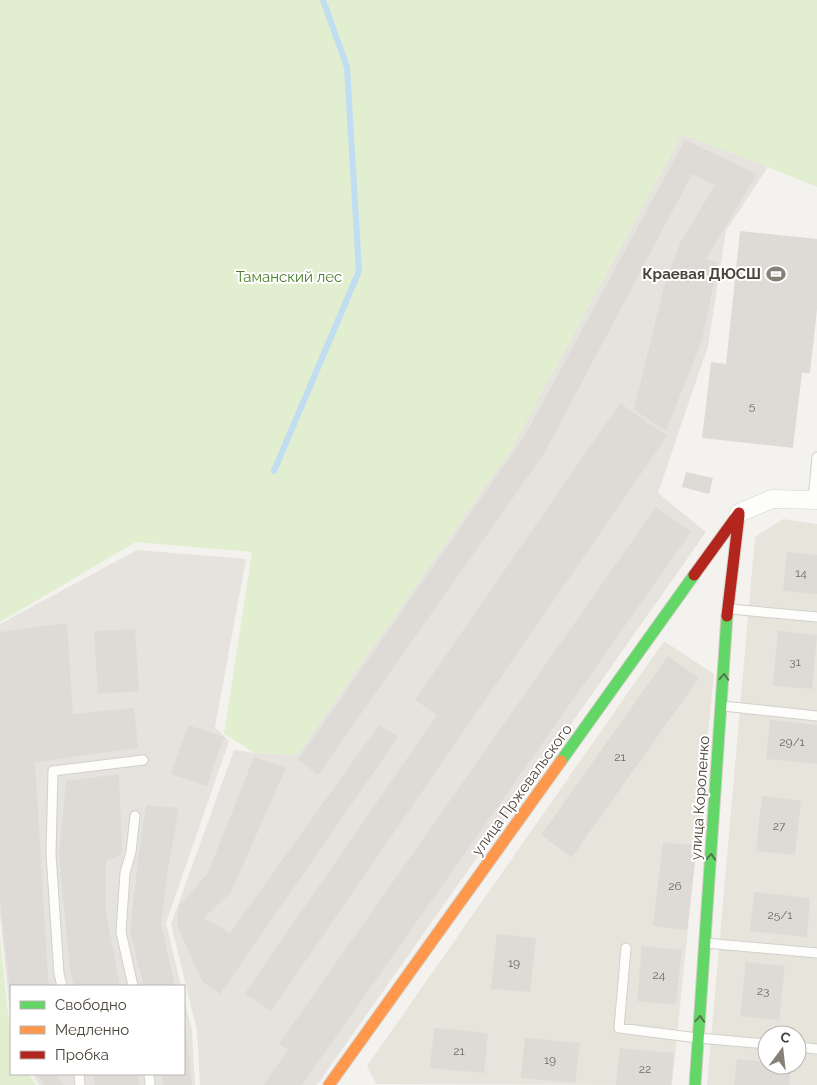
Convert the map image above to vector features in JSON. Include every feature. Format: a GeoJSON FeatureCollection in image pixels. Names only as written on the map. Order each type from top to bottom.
{"type":"FeatureCollection","features":[{"type":"Feature","properties":{"kind":"street"},"geometry":{"type":"LineString","coordinates":[[739,513],[772,499],[815,499]]}},
{"type":"Feature","properties":{"kind":"street","name":"улица Короленко"},"geometry":{"type":"LineString","coordinates":[[695,1085],[728,609],[739,513]]}},
{"type":"Feature","properties":{"kind":"street","name":"улица Пржевальского"},"geometry":{"type":"LineString","coordinates":[[329,1085],[739,513]]}},
{"type":"Feature","properties":{"kind":"lane"},"geometry":{"type":"LineString","coordinates":[[815,499],[817,457]]}},
{"type":"Feature","properties":{"kind":"lane"},"geometry":{"type":"LineString","coordinates":[[728,609],[817,617]]}},
{"type":"Feature","properties":{"kind":"lane"},"geometry":{"type":"LineString","coordinates":[[722,706],[817,716]]}},
{"type":"Feature","properties":{"kind":"lane"},"geometry":{"type":"LineString","coordinates":[[62,985],[51,854],[53,771],[143,760]]}},
{"type":"Feature","properties":{"kind":"lane"},"geometry":{"type":"LineString","coordinates":[[133,985],[121,932],[125,873],[131,852],[135,816]]}},
{"type":"Feature","properties":{"kind":"lane"},"geometry":{"type":"LineString","coordinates":[[705,943],[817,953]]}},
{"type":"Feature","properties":{"kind":"lane"},"geometry":{"type":"LineString","coordinates":[[626,948],[619,1028],[757,1043]]}},
{"type":"Feature","properties":{"kind":"shaded area"},"geometry":{"type":"Polygon","coordinates":[[[682,134],[768,167],[726,231],[708,346],[658,493],[706,532],[317,1085],[200,1085],[197,1031],[171,924],[234,750],[297,755],[511,449],[682,134]]]}},
{"type":"Feature","properties":{"kind":"shaded area"},"geometry":{"type":"Polygon","coordinates":[[[783,519],[817,524],[817,1085],[707,1085],[755,537],[783,519]]]}},
{"type":"Feature","properties":{"kind":"shaded area"},"geometry":{"type":"Polygon","coordinates":[[[137,550],[246,559],[215,727],[229,741],[166,923],[181,985],[10,985],[10,1012],[0,915],[0,624],[137,550]]]}},
{"type":"Feature","properties":{"kind":"shaded area"},"geometry":{"type":"Polygon","coordinates":[[[664,641],[714,674],[672,1085],[376,1084],[367,1066],[664,641]]]}},
{"type":"Feature","properties":{"kind":"shaded area"},"geometry":{"type":"Polygon","coordinates":[[[185,1002],[192,1031],[195,1085],[39,1085],[34,1075],[185,1075],[185,1002]]]}},
{"type":"Feature","properties":{"kind":"green space","name":"Таманский лес"},"geometry":{"type":"Polygon","coordinates":[[[0,0],[817,0],[817,187],[682,134],[511,449],[297,755],[255,753],[224,734],[252,552],[136,542],[0,622],[0,0]]]}},
{"type":"Feature","properties":{"kind":"green space"},"geometry":{"type":"Polygon","coordinates":[[[0,936],[10,1032],[10,1075],[30,1075],[36,1085],[0,1085],[0,936]]]}},
{"type":"Feature","properties":{"kind":"building"},"geometry":{"type":"Polygon","coordinates":[[[685,140],[757,174],[706,259],[718,262],[702,340],[666,431],[634,410],[664,286],[680,243],[715,185],[692,174],[545,452],[318,775],[298,760],[524,437],[685,140]]]}},
{"type":"Feature","properties":{"kind":"building","name":"Краевая ДЮСШ"},"geometry":{"type":"Polygon","coordinates":[[[740,231],[817,239],[817,309],[810,373],[802,373],[793,448],[702,438],[711,362],[726,364],[740,231]]]}},
{"type":"Feature","properties":{"kind":"building"},"geometry":{"type":"Polygon","coordinates":[[[620,403],[667,436],[271,1011],[245,993],[437,715],[415,700],[620,403]]]}},
{"type":"Feature","properties":{"kind":"building"},"geometry":{"type":"Polygon","coordinates":[[[686,472],[713,478],[709,494],[682,487],[686,472]]]}},
{"type":"Feature","properties":{"kind":"building"},"geometry":{"type":"Polygon","coordinates":[[[656,507],[691,532],[302,1085],[263,1085],[288,1050],[279,1044],[656,507]]]}},
{"type":"Feature","properties":{"kind":"building"},"geometry":{"type":"Polygon","coordinates":[[[787,552],[817,555],[817,594],[783,591],[787,552]]]}},
{"type":"Feature","properties":{"kind":"building"},"geometry":{"type":"Polygon","coordinates":[[[67,623],[73,714],[134,708],[138,748],[35,762],[49,985],[10,985],[10,993],[0,899],[0,632],[67,623]]]}},
{"type":"Feature","properties":{"kind":"building"},"geometry":{"type":"Polygon","coordinates":[[[135,629],[139,691],[98,694],[94,631],[135,629]]]}},
{"type":"Feature","properties":{"kind":"building"},"geometry":{"type":"Polygon","coordinates":[[[778,631],[817,635],[812,689],[773,686],[778,631]]]}},
{"type":"Feature","properties":{"kind":"building"},"geometry":{"type":"Polygon","coordinates":[[[668,656],[699,678],[572,857],[541,835],[668,656]]]}},
{"type":"Feature","properties":{"kind":"building"},"geometry":{"type":"Polygon","coordinates":[[[770,720],[817,725],[817,764],[766,759],[770,720]]]}},
{"type":"Feature","properties":{"kind":"building"},"geometry":{"type":"Polygon","coordinates":[[[188,725],[224,737],[207,786],[171,774],[188,725]]]}},
{"type":"Feature","properties":{"kind":"building"},"geometry":{"type":"Polygon","coordinates":[[[379,725],[398,737],[220,994],[202,981],[177,925],[179,906],[208,873],[254,757],[286,768],[231,892],[204,918],[230,933],[379,725]]]}},
{"type":"Feature","properties":{"kind":"building"},"geometry":{"type":"Polygon","coordinates":[[[119,774],[122,854],[106,861],[106,913],[120,985],[74,985],[70,969],[59,856],[66,781],[119,774]]]}},
{"type":"Feature","properties":{"kind":"building"},"geometry":{"type":"Polygon","coordinates":[[[762,796],[801,801],[795,855],[756,851],[762,796]]]}},
{"type":"Feature","properties":{"kind":"building"},"geometry":{"type":"Polygon","coordinates":[[[146,805],[179,808],[168,868],[161,925],[175,985],[144,985],[130,932],[146,805]]]}},
{"type":"Feature","properties":{"kind":"building"},"geometry":{"type":"Polygon","coordinates":[[[663,842],[697,846],[687,930],[653,926],[663,842]]]}},
{"type":"Feature","properties":{"kind":"building"},"geometry":{"type":"Polygon","coordinates":[[[754,892],[810,898],[807,937],[750,931],[754,892]]]}},
{"type":"Feature","properties":{"kind":"building"},"geometry":{"type":"Polygon","coordinates":[[[497,934],[536,938],[530,992],[491,989],[497,934]]]}},
{"type":"Feature","properties":{"kind":"building"},"geometry":{"type":"Polygon","coordinates":[[[642,946],[682,950],[676,1005],[637,1001],[642,946]]]}},
{"type":"Feature","properties":{"kind":"building"},"geometry":{"type":"Polygon","coordinates":[[[746,962],[785,966],[779,1020],[740,1016],[746,962]]]}},
{"type":"Feature","properties":{"kind":"building"},"geometry":{"type":"Polygon","coordinates":[[[185,1026],[192,1085],[163,1085],[162,1075],[185,1075],[185,1026]]]}},
{"type":"Feature","properties":{"kind":"building"},"geometry":{"type":"Polygon","coordinates":[[[434,1028],[488,1033],[484,1073],[430,1068],[434,1028]]]}},
{"type":"Feature","properties":{"kind":"building"},"geometry":{"type":"Polygon","coordinates":[[[525,1038],[580,1043],[575,1083],[521,1078],[525,1038]]]}},
{"type":"Feature","properties":{"kind":"building"},"geometry":{"type":"Polygon","coordinates":[[[620,1048],[674,1053],[671,1085],[616,1085],[620,1048]]]}},
{"type":"Feature","properties":{"kind":"building"},"geometry":{"type":"Polygon","coordinates":[[[737,1059],[757,1061],[757,1075],[790,1075],[789,1085],[734,1085],[737,1059]]]}},
{"type":"Feature","properties":{"kind":"building"},"geometry":{"type":"Polygon","coordinates":[[[38,1075],[57,1075],[64,1085],[44,1085],[38,1075]]]}},
{"type":"Feature","properties":{"kind":"building"},"geometry":{"type":"Polygon","coordinates":[[[93,1075],[137,1075],[139,1085],[95,1085],[93,1075]]]}},
{"type":"Feature","properties":{"kind":"waterway"},"geometry":{"type":"LineString","coordinates":[[274,471],[359,271],[347,67],[323,0]]}},
{"type":"Feature","properties":{"kind":"traffic: fast"},"geometry":{"type":"LineString","coordinates":[[561,761],[694,575]]}},
{"type":"Feature","properties":{"kind":"traffic: fast"},"geometry":{"type":"LineString","coordinates":[[695,1085],[727,616]]}},
{"type":"Feature","properties":{"kind":"traffic: slow"},"geometry":{"type":"LineString","coordinates":[[329,1085],[561,761]]}},
{"type":"Feature","properties":{"kind":"traffic: jam"},"geometry":{"type":"LineString","coordinates":[[694,575],[739,513]]}},
{"type":"Feature","properties":{"kind":"traffic: jam"},"geometry":{"type":"LineString","coordinates":[[727,616],[739,515]]}},
{"type":"Feature","properties":{"kind":"place","name":"Краевая ДЮСШ"},"geometry":{"type":"Point","coordinates":[776,274]}}]}
